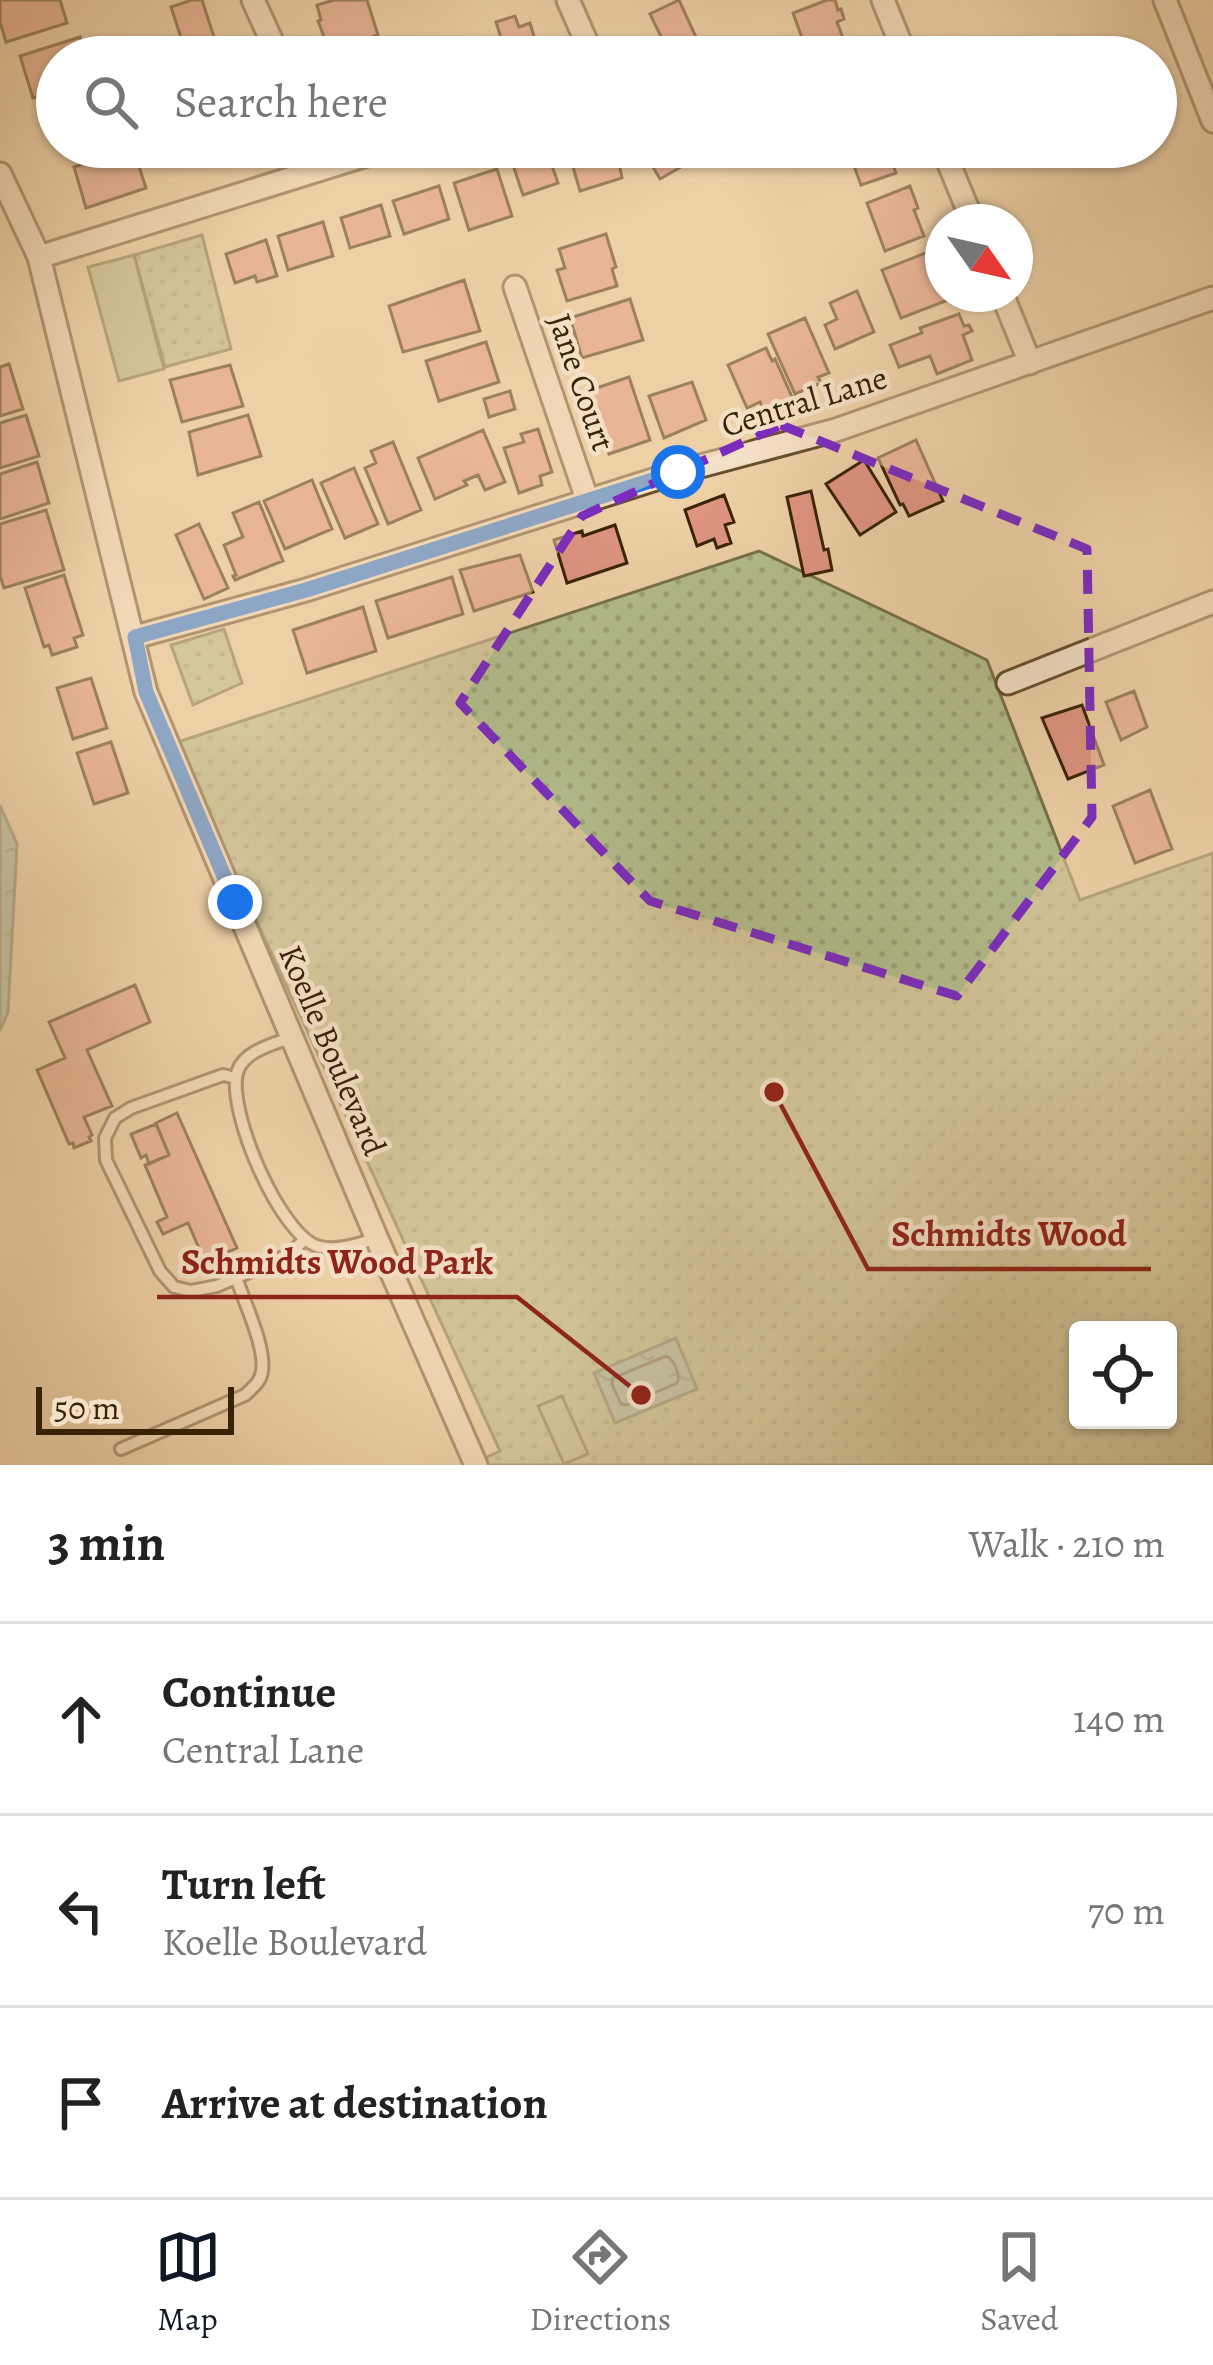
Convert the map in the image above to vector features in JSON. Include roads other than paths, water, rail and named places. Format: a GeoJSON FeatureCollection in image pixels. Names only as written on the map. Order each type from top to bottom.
{"type":"FeatureCollection","features":[{"type":"Feature","properties":{"kind":"street"},"geometry":{"type":"LineString","coordinates":[[253,0],[269,36]]}},
{"type":"Feature","properties":{"kind":"street"},"geometry":{"type":"LineString","coordinates":[[568,0],[584,36]]}},
{"type":"Feature","properties":{"kind":"street"},"geometry":{"type":"LineString","coordinates":[[883,0],[898,36]]}},
{"type":"Feature","properties":{"kind":"street"},"geometry":{"type":"LineString","coordinates":[[1165,0],[1213,121]]}},
{"type":"Feature","properties":{"kind":"street"},"geometry":{"type":"LineString","coordinates":[[39,257],[294,168]]}},
{"type":"Feature","properties":{"kind":"street"},"geometry":{"type":"LineString","coordinates":[[951,168],[966,204]]}},
{"type":"Feature","properties":{"kind":"street","name":"Koelle Boulevard"},"geometry":{"type":"LineString","coordinates":[[0,173],[39,257],[146,692],[476,1465]]}},
{"type":"Feature","properties":{"kind":"street","name":"Jane Court"},"geometry":{"type":"LineString","coordinates":[[514,287],[587,499]]}},
{"type":"Feature","properties":{"kind":"street","name":"Central Lane"},"geometry":{"type":"LineString","coordinates":[[135,637],[306,590],[587,499],[836,430],[1213,298]]}},
{"type":"Feature","properties":{"kind":"street"},"geometry":{"type":"LineString","coordinates":[[1009,312],[1030,363]]}},
{"type":"Feature","properties":{"kind":"street"},"geometry":{"type":"LineString","coordinates":[[1008,683],[1213,602]]}},
{"type":"Feature","properties":{"kind":"lane"},"geometry":{"type":"LineString","coordinates":[[291,1037],[251,1054],[239,1066],[234,1088],[254,1162],[305,1239],[318,1247],[345,1247],[377,1239]]}},
{"type":"Feature","properties":{"kind":"lane"},"geometry":{"type":"LineString","coordinates":[[236,1078],[224,1076],[115,1118],[105,1138],[106,1160],[160,1271],[174,1287],[191,1291],[217,1286],[290,1254],[305,1239]]}},
{"type":"Feature","properties":{"kind":"lane"},"geometry":{"type":"LineString","coordinates":[[121,1449],[245,1395],[257,1384],[261,1352],[236,1277]]}},
{"type":"Feature","properties":{"kind":"water"},"geometry":{"type":"Polygon","coordinates":[[[0,805],[17,844],[8,1012],[0,1031],[0,805]]]}},
{"type":"Feature","properties":{"kind":"water"},"geometry":{"type":"Polygon","coordinates":[[[676,1338],[697,1389],[615,1423],[594,1373],[676,1338]]]}},
{"type":"Feature","properties":{"kind":"place","name":"Schmidts Wood"},"geometry":{"type":"Point","coordinates":[774,1092]}},
{"type":"Feature","properties":{"kind":"place","name":"Schmidts Wood Park"},"geometry":{"type":"Point","coordinates":[641,1395]}}]}
